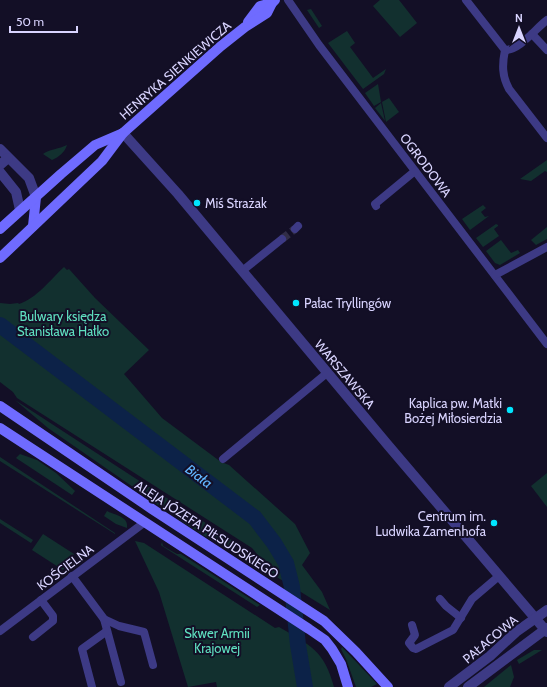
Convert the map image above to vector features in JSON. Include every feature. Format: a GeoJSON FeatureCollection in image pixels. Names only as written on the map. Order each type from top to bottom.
{"type":"FeatureCollection","features":[{"type":"Feature","properties":{"kind":"main road","name":"HENRYKA SIENKIEWICZA"},"geometry":{"type":"LineString","coordinates":[[0,258],[102,161],[123,133],[245,27],[267,13],[274,2]]}},
{"type":"Feature","properties":{"kind":"main road","name":"HENRYKA SIENKIEWICZA"},"geometry":{"type":"LineString","coordinates":[[0,229],[95,145],[123,133]]}},
{"type":"Feature","properties":{"kind":"main road"},"geometry":{"type":"LineString","coordinates":[[33,226],[36,197]]}},
{"type":"Feature","properties":{"kind":"main road","name":"ALEJA JÓZEFA PIŁSUDSKIEGO"},"geometry":{"type":"LineString","coordinates":[[0,406],[324,621],[388,687]]}},
{"type":"Feature","properties":{"kind":"main road"},"geometry":{"type":"LineString","coordinates":[[0,428],[310,628],[325,640],[332,649],[341,664],[348,687]]}},
{"type":"Feature","properties":{"kind":"street","name":"OGRODOWA"},"geometry":{"type":"LineString","coordinates":[[288,0],[319,44],[547,344]]}},
{"type":"Feature","properties":{"kind":"street"},"geometry":{"type":"LineString","coordinates":[[466,0],[505,50],[502,70],[505,81],[509,89],[547,138]]}},
{"type":"Feature","properties":{"kind":"street"},"geometry":{"type":"LineString","coordinates":[[505,50],[515,48],[547,20]]}},
{"type":"Feature","properties":{"kind":"street"},"geometry":{"type":"LineString","coordinates":[[535,32],[547,50]]}},
{"type":"Feature","properties":{"kind":"street","name":"WARSZAWSKA"},"geometry":{"type":"LineString","coordinates":[[123,133],[174,189],[327,373],[546,630]]}},
{"type":"Feature","properties":{"kind":"street"},"geometry":{"type":"LineString","coordinates":[[0,149],[29,178],[36,197]]}},
{"type":"Feature","properties":{"kind":"street"},"geometry":{"type":"LineString","coordinates":[[0,165],[8,158]]}},
{"type":"Feature","properties":{"kind":"street"},"geometry":{"type":"LineString","coordinates":[[376,206],[375,204],[415,171]]}},
{"type":"Feature","properties":{"kind":"street"},"geometry":{"type":"LineString","coordinates":[[0,172],[16,192],[20,210]]}},
{"type":"Feature","properties":{"kind":"street"},"geometry":{"type":"LineString","coordinates":[[242,270],[282,239]]}},
{"type":"Feature","properties":{"kind":"street"},"geometry":{"type":"LineString","coordinates":[[495,275],[547,247]]}},
{"type":"Feature","properties":{"kind":"street"},"geometry":{"type":"LineString","coordinates":[[223,459],[327,373]]}},
{"type":"Feature","properties":{"kind":"street","name":"KOŚCIELNA"},"geometry":{"type":"LineString","coordinates":[[0,631],[145,522]]}},
{"type":"Feature","properties":{"kind":"street"},"geometry":{"type":"LineString","coordinates":[[72,576],[104,619],[121,682]]}},
{"type":"Feature","properties":{"kind":"street"},"geometry":{"type":"LineString","coordinates":[[412,625],[415,635],[409,643],[416,649],[452,630],[472,599],[499,576]]}},
{"type":"Feature","properties":{"kind":"street"},"geometry":{"type":"LineString","coordinates":[[440,599],[461,618]]}},
{"type":"Feature","properties":{"kind":"street"},"geometry":{"type":"LineString","coordinates":[[33,637],[53,621],[53,616],[41,600]]}},
{"type":"Feature","properties":{"kind":"street","name":"PAŁACOWA"},"geometry":{"type":"LineString","coordinates":[[449,687],[490,656],[516,632],[547,610]]}},
{"type":"Feature","properties":{"kind":"street"},"geometry":{"type":"LineString","coordinates":[[104,619],[119,626],[144,632],[153,665]]}},
{"type":"Feature","properties":{"kind":"street","name":"PAŁACOWA"},"geometry":{"type":"LineString","coordinates":[[468,687],[546,630]]}},
{"type":"Feature","properties":{"kind":"street"},"geometry":{"type":"LineString","coordinates":[[92,687],[82,649],[108,631]]}},
{"type":"Feature","properties":{"kind":"green space"},"geometry":{"type":"Polygon","coordinates":[[[380,0],[399,0],[417,23],[400,37],[373,6],[380,0]]]}},
{"type":"Feature","properties":{"kind":"green space"},"geometry":{"type":"Polygon","coordinates":[[[311,9],[322,26],[319,28],[307,10],[311,9]]]}},
{"type":"Feature","properties":{"kind":"green space"},"geometry":{"type":"Polygon","coordinates":[[[347,31],[355,43],[350,47],[373,78],[386,69],[384,74],[363,89],[328,43],[347,31]]]}},
{"type":"Feature","properties":{"kind":"green space"},"geometry":{"type":"Polygon","coordinates":[[[378,84],[381,102],[374,106],[365,93],[378,84]]]}},
{"type":"Feature","properties":{"kind":"green space"},"geometry":{"type":"Polygon","coordinates":[[[389,98],[399,112],[386,122],[382,102],[389,98]]]}},
{"type":"Feature","properties":{"kind":"green space"},"geometry":{"type":"Polygon","coordinates":[[[381,103],[385,121],[375,108],[381,103]]]}},
{"type":"Feature","properties":{"kind":"green space"},"geometry":{"type":"Polygon","coordinates":[[[67,145],[61,154],[52,160],[43,154],[49,151],[67,145]]]}},
{"type":"Feature","properties":{"kind":"green space"},"geometry":{"type":"Polygon","coordinates":[[[547,160],[547,172],[545,171],[531,181],[520,179],[547,160]]]}},
{"type":"Feature","properties":{"kind":"green space"},"geometry":{"type":"Polygon","coordinates":[[[483,205],[486,208],[481,212],[485,217],[489,216],[470,230],[462,219],[483,205]]]}},
{"type":"Feature","properties":{"kind":"green space"},"geometry":{"type":"Polygon","coordinates":[[[496,224],[498,226],[494,229],[499,236],[483,247],[476,238],[496,224]]]}},
{"type":"Feature","properties":{"kind":"green space"},"geometry":{"type":"Polygon","coordinates":[[[547,227],[547,239],[536,245],[531,240],[547,227]]]}},
{"type":"Feature","properties":{"kind":"green space"},"geometry":{"type":"Polygon","coordinates":[[[501,240],[511,253],[518,250],[520,253],[500,265],[495,263],[486,251],[501,240]]]}},
{"type":"Feature","properties":{"kind":"green space","name":"Bulwary księdza Stanisława Hałko"},"geometry":{"type":"Polygon","coordinates":[[[64,267],[67,270],[69,269],[95,298],[149,350],[124,374],[162,418],[221,462],[229,465],[295,524],[310,553],[302,565],[322,592],[330,610],[275,576],[252,548],[17,398],[13,392],[0,382],[0,303],[19,304],[32,298],[64,267]]]}},
{"type":"Feature","properties":{"kind":"green space"},"geometry":{"type":"Polygon","coordinates":[[[15,400],[141,482],[136,489],[48,428],[15,400]]]}},
{"type":"Feature","properties":{"kind":"green space"},"geometry":{"type":"Polygon","coordinates":[[[20,454],[37,460],[56,473],[75,491],[72,495],[16,458],[20,454]]]}},
{"type":"Feature","properties":{"kind":"green space"},"geometry":{"type":"Polygon","coordinates":[[[0,457],[115,533],[115,534],[0,461],[0,457]]]}},
{"type":"Feature","properties":{"kind":"green space"},"geometry":{"type":"Polygon","coordinates":[[[547,473],[547,507],[531,486],[547,473]]]}},
{"type":"Feature","properties":{"kind":"green space"},"geometry":{"type":"Polygon","coordinates":[[[146,485],[170,500],[171,503],[166,511],[140,492],[146,485]]]}},
{"type":"Feature","properties":{"kind":"green space"},"geometry":{"type":"Polygon","coordinates":[[[184,509],[232,540],[229,547],[211,540],[178,519],[184,509]]]}},
{"type":"Feature","properties":{"kind":"green space"},"geometry":{"type":"Polygon","coordinates":[[[107,511],[123,518],[126,521],[127,528],[116,524],[104,516],[107,511]]]}},
{"type":"Feature","properties":{"kind":"green space"},"geometry":{"type":"Polygon","coordinates":[[[0,519],[33,540],[31,543],[0,523],[0,519]]]}},
{"type":"Feature","properties":{"kind":"green space"},"geometry":{"type":"Polygon","coordinates":[[[43,534],[74,554],[63,570],[32,550],[43,534]]]}},
{"type":"Feature","properties":{"kind":"green space","name":"Skwer Armii Krajowej"},"geometry":{"type":"Polygon","coordinates":[[[135,541],[144,543],[275,628],[279,627],[307,644],[326,665],[334,687],[217,687],[216,682],[188,687],[159,592],[135,541]]]}},
{"type":"Feature","properties":{"kind":"green space"},"geometry":{"type":"Polygon","coordinates":[[[162,542],[163,546],[177,554],[181,554],[260,605],[257,607],[162,546],[162,542]]]}},
{"type":"Feature","properties":{"kind":"green space"},"geometry":{"type":"Polygon","coordinates":[[[342,647],[377,684],[371,687],[356,687],[341,649],[342,647]]]}},
{"type":"Feature","properties":{"kind":"green space"},"geometry":{"type":"Polygon","coordinates":[[[534,650],[542,650],[519,664],[517,660],[534,650]]]}},
{"type":"Feature","properties":{"kind":"green space"},"geometry":{"type":"Polygon","coordinates":[[[511,665],[514,677],[510,687],[484,687],[511,665]]]}},
{"type":"Feature","properties":{"kind":"waterway","name":"Biała"},"geometry":{"type":"LineString","coordinates":[[0,325],[255,518],[274,543],[286,563],[292,587],[298,645],[305,687]]}},
{"type":"Feature","properties":{"kind":"tunnel"},"geometry":{"type":"LineString","coordinates":[[282,239],[295,229]]}},
{"type":"Feature","properties":{"kind":"place","name":"Miś Strażak"},"geometry":{"type":"Point","coordinates":[197,203]}},
{"type":"Feature","properties":{"kind":"place","name":"Pałac Tryllingów"},"geometry":{"type":"Point","coordinates":[296,303]}},
{"type":"Feature","properties":{"kind":"place","name":"Kaplica pw. Matki Bożej Miłosierdzia"},"geometry":{"type":"Point","coordinates":[510,410]}},
{"type":"Feature","properties":{"kind":"place","name":"Centrum im. Ludwika Zamenhofa"},"geometry":{"type":"Point","coordinates":[494,523]}}]}
